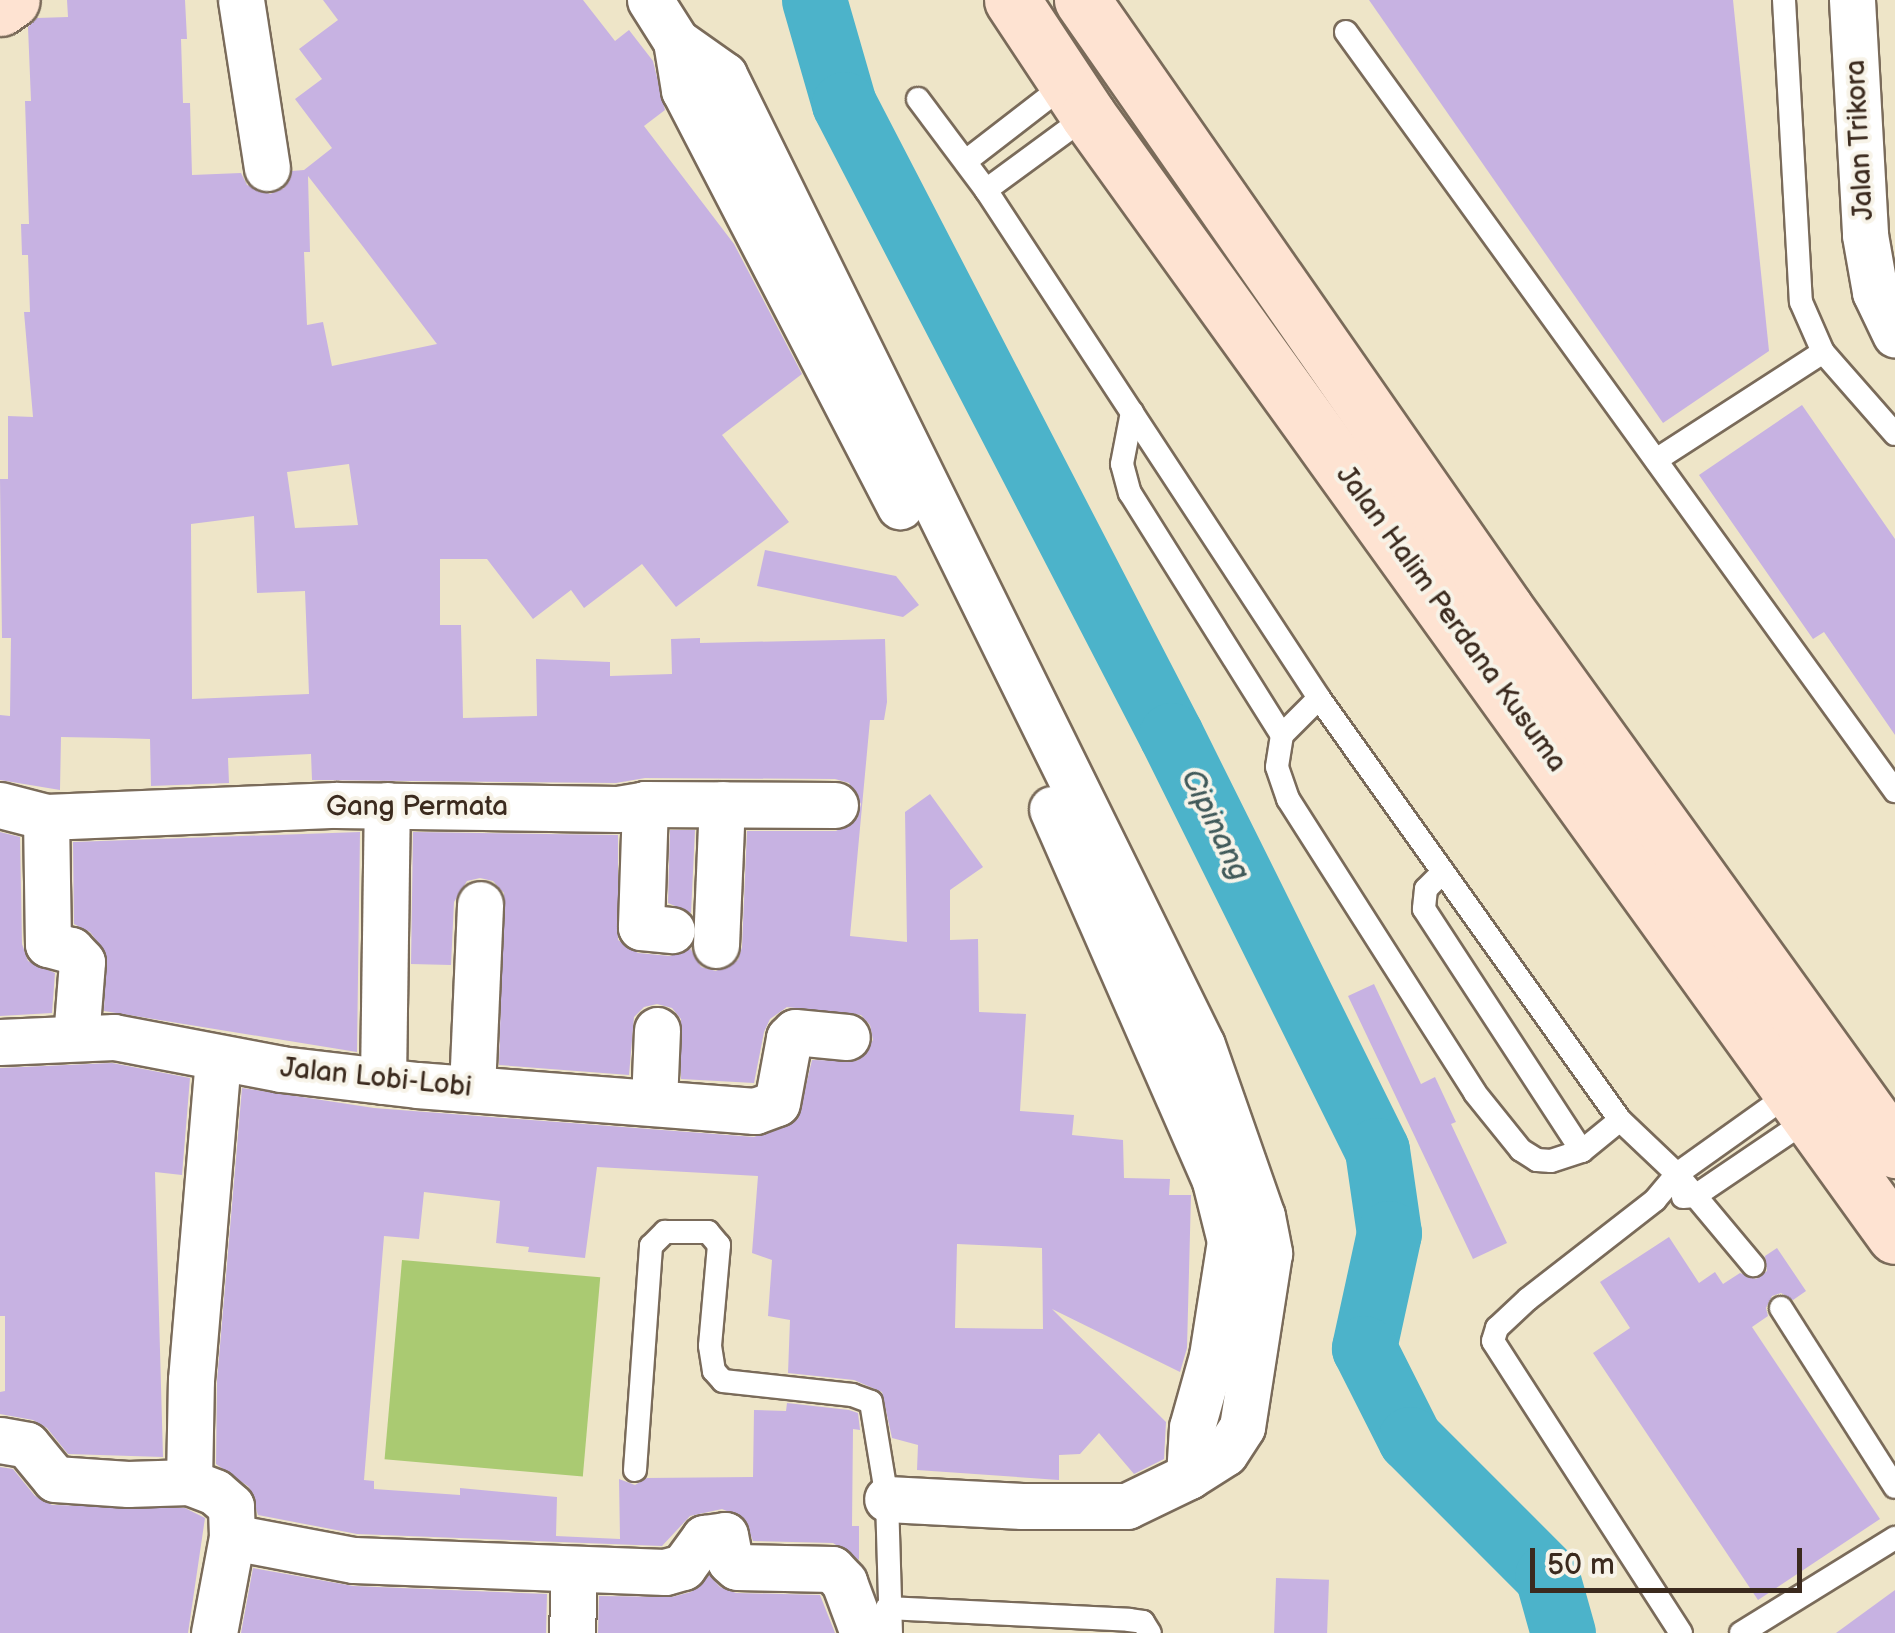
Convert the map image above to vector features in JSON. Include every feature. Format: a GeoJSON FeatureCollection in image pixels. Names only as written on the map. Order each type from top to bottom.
{"type":"FeatureCollection","features":[{"type":"Feature","properties":{"kind":"street"},"geometry":{"type":"LineString","coordinates":[[0,8],[12,0]]}},
{"type":"Feature","properties":{"kind":"street"},"geometry":{"type":"LineString","coordinates":[[241,0],[267,168]]}},
{"type":"Feature","properties":{"kind":"street"},"geometry":{"type":"LineString","coordinates":[[650,0],[676,41],[724,75],[938,548],[1202,1045],[1262,1216],[1269,1252],[1242,1427],[1225,1453],[1127,1506],[1022,1506],[887,1498]]}},
{"type":"Feature","properties":{"kind":"street","name":"Jalan Halim Perdana Kusuma"},"geometry":{"type":"LineString","coordinates":[[1012,0],[1078,99],[1895,1236]]}},
{"type":"Feature","properties":{"kind":"street","name":"Jalan Halim Perdana Kusuma"},"geometry":{"type":"LineString","coordinates":[[1082,0],[1506,608],[1895,1150]]}},
{"type":"Feature","properties":{"kind":"street","name":"Jalan Trikora"},"geometry":{"type":"LineString","coordinates":[[1852,0],[1865,235],[1875,292],[1895,334]]}},
{"type":"Feature","properties":{"kind":"street"},"geometry":{"type":"LineString","coordinates":[[645,804],[640,927],[672,930]]}},
{"type":"Feature","properties":{"kind":"street","name":"Gang Permata"},"geometry":{"type":"LineString","coordinates":[[0,805],[46,817],[387,805],[618,809],[645,804],[835,805]]}},
{"type":"Feature","properties":{"kind":"street"},"geometry":{"type":"LineString","coordinates":[[716,945],[722,804]]}},
{"type":"Feature","properties":{"kind":"street"},"geometry":{"type":"LineString","coordinates":[[384,1081],[387,805]]}},
{"type":"Feature","properties":{"kind":"street"},"geometry":{"type":"LineString","coordinates":[[46,817],[48,944],[71,950],[82,962],[76,1038]]}},
{"type":"Feature","properties":{"kind":"street"},"geometry":{"type":"LineString","coordinates":[[472,1089],[480,904]]}},
{"type":"Feature","properties":{"kind":"street"},"geometry":{"type":"LineString","coordinates":[[654,1102],[658,1030]]}},
{"type":"Feature","properties":{"kind":"street","name":"Jalan Lobi-Lobi"},"geometry":{"type":"LineString","coordinates":[[0,1042],[114,1037],[218,1060],[384,1081],[756,1111],[776,1103],[789,1038],[795,1032],[847,1038]]}},
{"type":"Feature","properties":{"kind":"street"},"geometry":{"type":"LineString","coordinates":[[189,1482],[191,1380],[218,1060]]}},
{"type":"Feature","properties":{"kind":"street"},"geometry":{"type":"LineString","coordinates":[[0,1440],[27,1445],[55,1479],[128,1484],[189,1482],[215,1492],[231,1506],[232,1537],[214,1633]]}},
{"type":"Feature","properties":{"kind":"street"},"geometry":{"type":"LineString","coordinates":[[232,1537],[354,1560],[672,1571],[683,1567],[704,1538],[725,1535],[730,1562],[737,1567],[832,1569],[875,1620]]}},
{"type":"Feature","properties":{"kind":"street"},"geometry":{"type":"LineString","coordinates":[[572,1633],[574,1569]]}},
{"type":"Feature","properties":{"kind":"lane"},"geometry":{"type":"LineString","coordinates":[[1784,0],[1801,302],[1823,352],[1895,434]]}},
{"type":"Feature","properties":{"kind":"lane"},"geometry":{"type":"LineString","coordinates":[[1346,32],[1895,791]]}},
{"type":"Feature","properties":{"kind":"lane"},"geometry":{"type":"LineString","coordinates":[[918,99],[986,190],[1318,698],[1620,1120],[1677,1174],[1753,1265]]}},
{"type":"Feature","properties":{"kind":"lane"},"geometry":{"type":"LineString","coordinates":[[966,161],[1078,99]]}},
{"type":"Feature","properties":{"kind":"lane"},"geometry":{"type":"LineString","coordinates":[[986,190],[1078,99]]}},
{"type":"Feature","properties":{"kind":"lane"},"geometry":{"type":"LineString","coordinates":[[1656,460],[1823,352]]}},
{"type":"Feature","properties":{"kind":"lane"},"geometry":{"type":"LineString","coordinates":[[1132,412],[1122,464],[1130,493],[1282,734]]}},
{"type":"Feature","properties":{"kind":"lane"},"geometry":{"type":"LineString","coordinates":[[1318,698],[1282,734],[1278,766],[1288,799],[1474,1093],[1521,1150],[1537,1160],[1552,1161],[1582,1151],[1620,1120]]}},
{"type":"Feature","properties":{"kind":"lane"},"geometry":{"type":"LineString","coordinates":[[1443,872],[1426,889],[1424,909],[1582,1151]]}},
{"type":"Feature","properties":{"kind":"lane"},"geometry":{"type":"LineString","coordinates":[[1681,1633],[1493,1341],[1497,1328],[1528,1298],[1655,1200],[1677,1174],[1801,1106]]}},
{"type":"Feature","properties":{"kind":"lane"},"geometry":{"type":"LineString","coordinates":[[1655,1200],[1695,1196],[1801,1106]]}},
{"type":"Feature","properties":{"kind":"lane"},"geometry":{"type":"LineString","coordinates":[[635,1470],[651,1246],[665,1232],[708,1232],[719,1245],[710,1346],[714,1371],[723,1381],[852,1395],[871,1402],[887,1498],[875,1620]]}},
{"type":"Feature","properties":{"kind":"lane"},"geometry":{"type":"LineString","coordinates":[[1781,1308],[1895,1487]]}},
{"type":"Feature","properties":{"kind":"lane"},"geometry":{"type":"LineString","coordinates":[[1741,1633],[1895,1538]]}},
{"type":"Feature","properties":{"kind":"lane"},"geometry":{"type":"LineString","coordinates":[[875,1620],[891,1633]]}},
{"type":"Feature","properties":{"kind":"lane"},"geometry":{"type":"LineString","coordinates":[[875,1620],[1129,1620],[1142,1622],[1150,1633]]}},
{"type":"Feature","properties":{"kind":"green space"},"geometry":{"type":"Polygon","coordinates":[[[402,1260],[600,1277],[583,1477],[385,1459],[402,1260]]]}},
{"type":"Feature","properties":{"kind":"building"},"geometry":{"type":"Polygon","coordinates":[[[67,0],[185,0],[187,39],[181,39],[183,103],[190,103],[192,175],[241,173],[247,185],[270,194],[284,188],[292,171],[304,170],[332,148],[295,99],[322,79],[299,49],[338,20],[323,0],[583,0],[615,41],[629,30],[653,61],[665,110],[644,126],[734,244],[802,374],[722,435],[789,522],[676,607],[642,564],[584,608],[571,590],[533,619],[487,559],[440,559],[440,625],[461,625],[463,718],[537,716],[536,659],[610,662],[610,676],[672,674],[671,639],[700,638],[700,643],[885,639],[887,702],[884,720],[870,720],[850,936],[907,942],[905,812],[930,794],[983,867],[950,890],[950,940],[978,939],[979,1012],[1026,1014],[1020,1111],[1074,1115],[1072,1135],[1123,1140],[1124,1178],[1170,1179],[1169,1195],[1191,1195],[1187,1348],[1180,1372],[1052,1309],[1166,1422],[1164,1459],[1134,1474],[1099,1433],[1080,1454],[1059,1455],[1059,1480],[917,1470],[918,1445],[892,1438],[882,1392],[854,1380],[788,1373],[790,1320],[768,1316],[772,1260],[752,1253],[758,1176],[597,1167],[585,1258],[528,1252],[529,1247],[496,1243],[500,1201],[424,1192],[419,1239],[384,1236],[364,1480],[374,1481],[374,1489],[460,1495],[460,1488],[557,1497],[556,1536],[620,1539],[619,1479],[635,1485],[647,1478],[753,1477],[754,1410],[786,1411],[787,1403],[849,1410],[858,1413],[860,1430],[853,1429],[852,1526],[859,1526],[859,1560],[833,1543],[753,1541],[744,1518],[722,1509],[690,1516],[662,1546],[357,1534],[258,1515],[249,1487],[216,1464],[217,1381],[242,1088],[374,1108],[754,1137],[798,1119],[812,1060],[857,1061],[873,1040],[870,1025],[861,1015],[787,1007],[770,1019],[764,1032],[754,1083],[681,1079],[681,1019],[672,1008],[657,1004],[644,1007],[634,1017],[629,1075],[499,1065],[504,893],[493,881],[467,881],[454,902],[451,965],[411,964],[413,832],[618,835],[618,940],[638,953],[670,956],[690,948],[701,967],[716,971],[738,960],[742,947],[747,831],[836,831],[857,819],[861,804],[849,783],[835,779],[645,778],[616,783],[312,780],[311,754],[228,758],[229,783],[151,786],[150,739],[115,738],[61,737],[60,790],[0,780],[0,715],[10,716],[11,638],[2,638],[0,479],[8,479],[8,416],[33,417],[24,312],[30,312],[28,255],[22,255],[21,224],[29,224],[25,101],[31,101],[28,27],[37,18],[68,17],[67,0]],[[308,176],[310,252],[304,252],[307,325],[323,322],[332,366],[437,344],[308,176]],[[349,464],[287,472],[295,528],[358,525],[349,464]],[[254,516],[191,524],[192,699],[309,694],[305,591],[257,593],[254,516]],[[957,1244],[955,1328],[1043,1329],[1042,1248],[957,1244]]]}},
{"type":"Feature","properties":{"kind":"building"},"geometry":{"type":"Polygon","coordinates":[[[1369,0],[1733,0],[1769,351],[1663,423],[1369,0]]]}},
{"type":"Feature","properties":{"kind":"building"},"geometry":{"type":"Polygon","coordinates":[[[1802,405],[1895,539],[1895,735],[1824,632],[1813,639],[1699,475],[1802,405]]]}},
{"type":"Feature","properties":{"kind":"building"},"geometry":{"type":"Polygon","coordinates":[[[765,550],[896,576],[919,605],[903,617],[757,586],[765,550]]]}},
{"type":"Feature","properties":{"kind":"building"},"geometry":{"type":"Polygon","coordinates":[[[670,830],[695,830],[691,913],[668,903],[670,830]]]}},
{"type":"Feature","properties":{"kind":"building"},"geometry":{"type":"Polygon","coordinates":[[[0,832],[20,837],[22,944],[28,961],[55,973],[52,1013],[0,1016],[0,832]]]}},
{"type":"Feature","properties":{"kind":"building"},"geometry":{"type":"Polygon","coordinates":[[[360,832],[357,1052],[104,1011],[106,953],[90,932],[74,924],[73,842],[360,832]]]}},
{"type":"Feature","properties":{"kind":"building"},"geometry":{"type":"Polygon","coordinates":[[[1374,984],[1421,1084],[1435,1077],[1456,1122],[1451,1124],[1507,1243],[1473,1259],[1348,996],[1374,984]]]}},
{"type":"Feature","properties":{"kind":"building"},"geometry":{"type":"Polygon","coordinates":[[[112,1063],[190,1078],[182,1175],[155,1172],[163,1457],[68,1454],[47,1428],[33,1420],[0,1414],[0,1392],[5,1391],[5,1316],[0,1316],[0,1068],[112,1063]]]}},
{"type":"Feature","properties":{"kind":"building"},"geometry":{"type":"Polygon","coordinates":[[[1669,1237],[1699,1283],[1715,1272],[1723,1284],[1740,1273],[1756,1279],[1767,1271],[1765,1256],[1777,1248],[1806,1291],[1793,1300],[1781,1293],[1772,1296],[1766,1308],[1768,1316],[1752,1327],[1880,1519],[1758,1600],[1593,1353],[1630,1328],[1600,1282],[1669,1237]]]}},
{"type":"Feature","properties":{"kind":"building"},"geometry":{"type":"Polygon","coordinates":[[[0,1467],[13,1469],[35,1496],[52,1505],[185,1508],[205,1518],[188,1633],[0,1633],[0,1467]]]}},
{"type":"Feature","properties":{"kind":"building"},"geometry":{"type":"Polygon","coordinates":[[[253,1568],[353,1586],[547,1594],[546,1633],[241,1633],[253,1568]]]}},
{"type":"Feature","properties":{"kind":"building"},"geometry":{"type":"Polygon","coordinates":[[[709,1575],[720,1587],[736,1593],[820,1595],[835,1633],[598,1633],[599,1596],[672,1597],[691,1592],[709,1575]]]}},
{"type":"Feature","properties":{"kind":"building"},"geometry":{"type":"Polygon","coordinates":[[[1276,1578],[1329,1580],[1327,1633],[1274,1633],[1276,1578]]]}},
{"type":"Feature","properties":{"kind":"building"},"geometry":{"type":"Polygon","coordinates":[[[1895,1590],[1895,1633],[1836,1633],[1895,1590]]]}},
{"type":"Feature","properties":{"kind":"waterway","name":"Cipinang"},"geometry":{"type":"LineString","coordinates":[[814,0],[844,104],[1171,735],[1377,1150],[1389,1233],[1364,1348],[1410,1439],[1547,1576],[1563,1633]]}}]}
